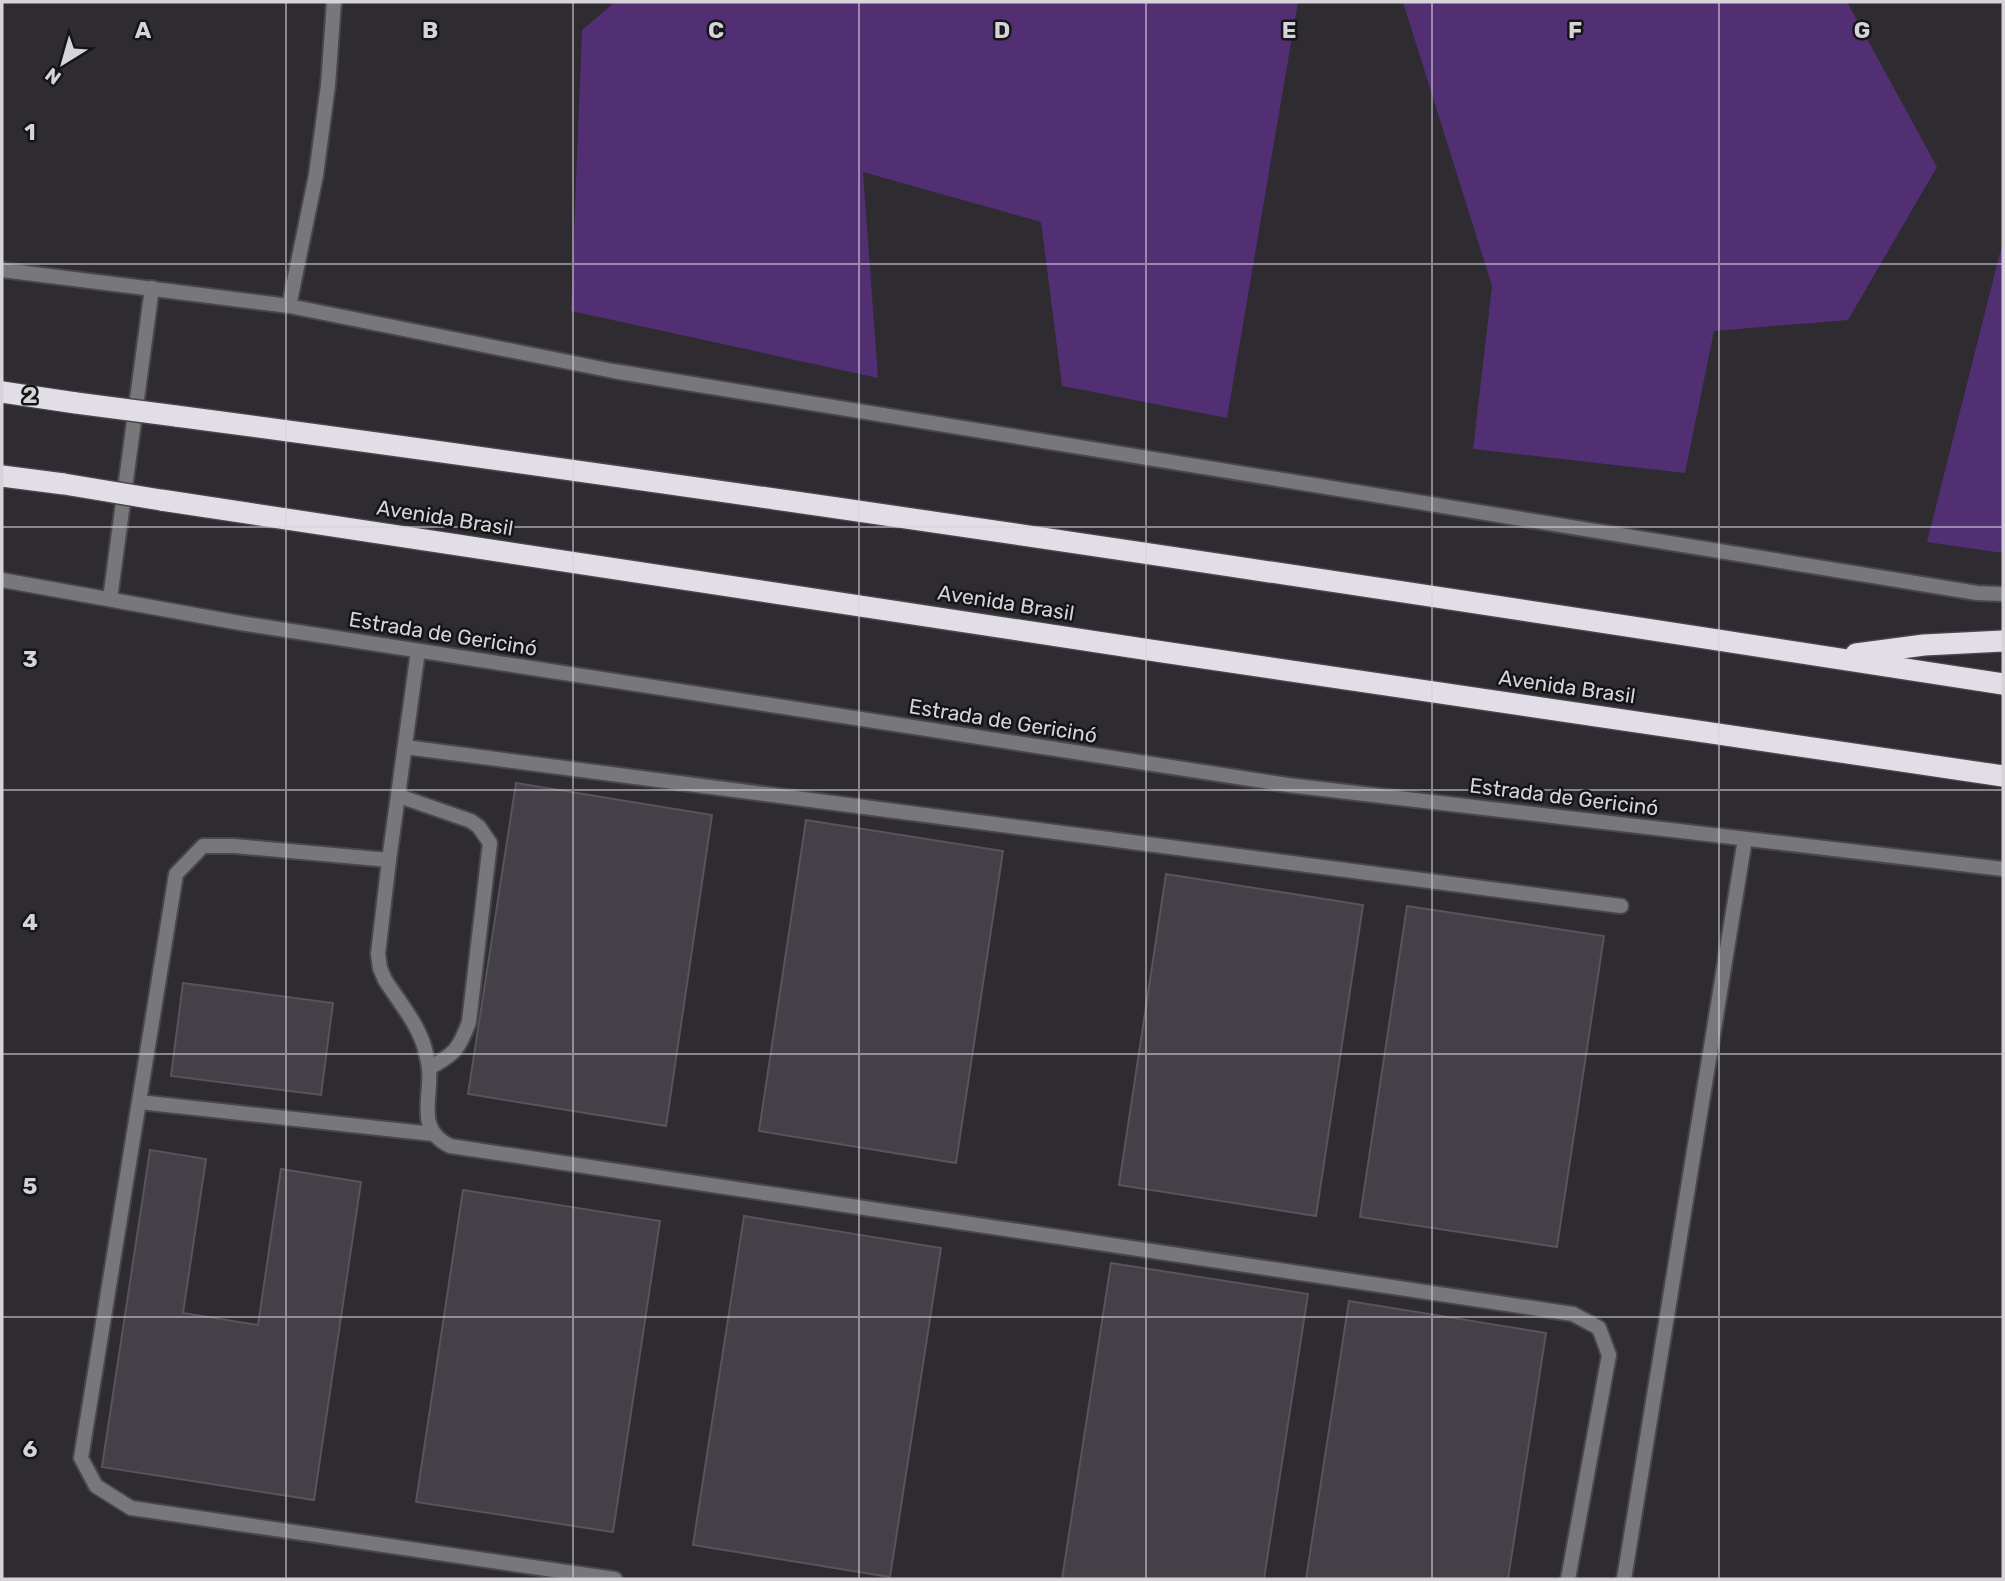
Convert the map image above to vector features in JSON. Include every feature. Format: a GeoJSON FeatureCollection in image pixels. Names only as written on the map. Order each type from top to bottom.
{"type":"FeatureCollection","features":[{"type":"Feature","properties":{"kind":"highway"},"geometry":{"type":"LineString","coordinates":[[2,392],[482,457],[1506,606],[2003,684]]}},
{"type":"Feature","properties":{"kind":"highway","name":"Avenida Brasil"},"geometry":{"type":"LineString","coordinates":[[2,476],[2003,776]]}},
{"type":"Feature","properties":{"kind":"highway"},"geometry":{"type":"LineString","coordinates":[[1833,657],[1924,645],[2003,640]]}},
{"type":"Feature","properties":{"kind":"street"},"geometry":{"type":"LineString","coordinates":[[289,306],[316,175],[328,85],[334,2]]}},
{"type":"Feature","properties":{"kind":"street"},"geometry":{"type":"LineString","coordinates":[[2,270],[289,306],[613,371],[1963,591],[2003,594]]}},
{"type":"Feature","properties":{"kind":"street"},"geometry":{"type":"LineString","coordinates":[[110,599],[152,288]]}},
{"type":"Feature","properties":{"kind":"street","name":"Estrada de Gericinó"},"geometry":{"type":"LineString","coordinates":[[2,580],[240,623],[1288,785],[2003,869]]}},
{"type":"Feature","properties":{"kind":"street"},"geometry":{"type":"LineString","coordinates":[[418,651],[388,860],[378,954],[384,979],[424,1044],[429,1068],[427,1119],[438,1141],[450,1146],[1573,1314],[1599,1328],[1609,1355],[1568,1579]]}},
{"type":"Feature","properties":{"kind":"street"},"geometry":{"type":"LineString","coordinates":[[405,747],[1621,906]]}},
{"type":"Feature","properties":{"kind":"street"},"geometry":{"type":"LineString","coordinates":[[398,796],[471,821],[490,842],[469,1022],[461,1044],[446,1059],[429,1068]]}},
{"type":"Feature","properties":{"kind":"street"},"geometry":{"type":"LineString","coordinates":[[1624,1579],[1745,839]]}},
{"type":"Feature","properties":{"kind":"street"},"geometry":{"type":"LineString","coordinates":[[388,860],[234,846],[202,846],[176,874],[81,1458],[96,1486],[131,1508],[615,1579]]}},
{"type":"Feature","properties":{"kind":"street"},"geometry":{"type":"LineString","coordinates":[[139,1102],[433,1134]]}},
{"type":"Feature","properties":{"kind":"shaded area"},"geometry":{"type":"Polygon","coordinates":[[[615,2],[1298,2],[1227,418],[1062,386],[1041,222],[863,172],[878,378],[571,311],[582,30],[615,2]]]}},
{"type":"Feature","properties":{"kind":"shaded area"},"geometry":{"type":"Polygon","coordinates":[[[1403,2],[1847,2],[1937,167],[1848,320],[1714,331],[1685,473],[1473,449],[1492,286],[1403,2]]]}},
{"type":"Feature","properties":{"kind":"shaded area"},"geometry":{"type":"Polygon","coordinates":[[[2003,241],[2003,553],[1927,542],[2003,241]]]}},
{"type":"Feature","properties":{"kind":"building"},"geometry":{"type":"Polygon","coordinates":[[[516,783],[712,815],[666,1126],[468,1094],[516,783]]]}},
{"type":"Feature","properties":{"kind":"building"},"geometry":{"type":"Polygon","coordinates":[[[806,820],[1003,851],[956,1163],[759,1131],[806,820]]]}},
{"type":"Feature","properties":{"kind":"building"},"geometry":{"type":"Polygon","coordinates":[[[1166,874],[1363,905],[1316,1216],[1119,1185],[1166,874]]]}},
{"type":"Feature","properties":{"kind":"building"},"geometry":{"type":"Polygon","coordinates":[[[1407,906],[1604,936],[1557,1247],[1360,1217],[1407,906]]]}},
{"type":"Feature","properties":{"kind":"building"},"geometry":{"type":"Polygon","coordinates":[[[183,983],[333,1003],[321,1095],[171,1076],[183,983]]]}},
{"type":"Feature","properties":{"kind":"building"},"geometry":{"type":"Polygon","coordinates":[[[150,1150],[206,1159],[183,1313],[258,1325],[281,1169],[361,1182],[314,1500],[102,1467],[150,1150]]]}},
{"type":"Feature","properties":{"kind":"building"},"geometry":{"type":"Polygon","coordinates":[[[463,1190],[660,1221],[613,1532],[416,1502],[463,1190]]]}},
{"type":"Feature","properties":{"kind":"building"},"geometry":{"type":"Polygon","coordinates":[[[744,1216],[941,1248],[890,1577],[693,1545],[744,1216]]]}},
{"type":"Feature","properties":{"kind":"building"},"geometry":{"type":"Polygon","coordinates":[[[1111,1263],[1308,1294],[1264,1579],[1062,1579],[1111,1263]]]}},
{"type":"Feature","properties":{"kind":"building"},"geometry":{"type":"Polygon","coordinates":[[[1349,1301],[1546,1333],[1508,1579],[1306,1579],[1349,1301]]]}}]}
